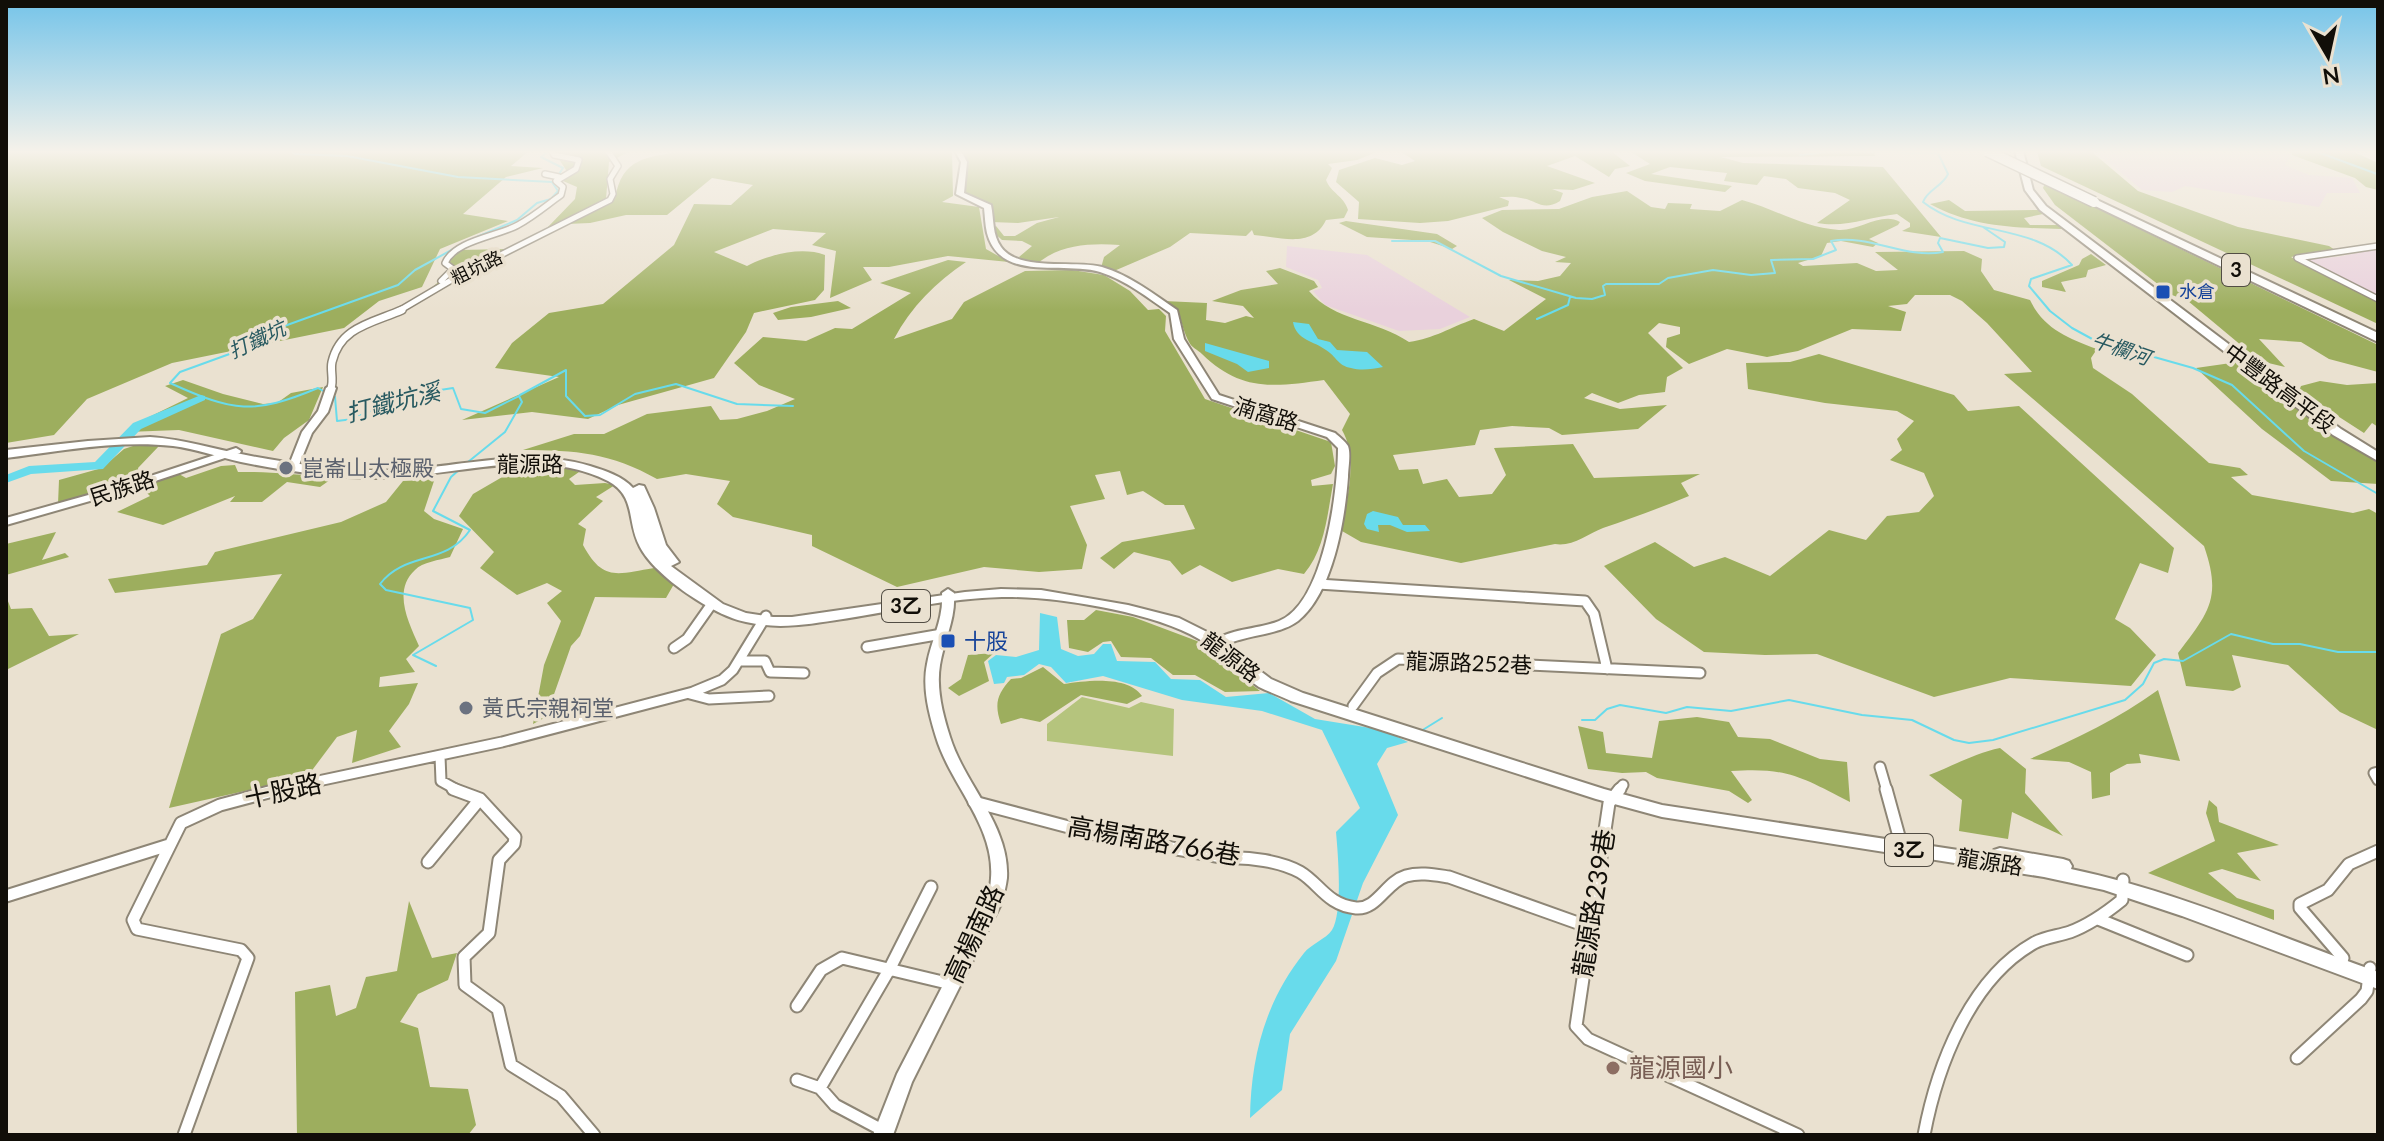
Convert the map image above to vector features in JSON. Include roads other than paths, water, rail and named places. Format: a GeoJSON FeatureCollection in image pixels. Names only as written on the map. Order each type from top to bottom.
{"type":"FeatureCollection","features":[{"type":"Feature","properties":{"kind":"highway","name":"3"},"geometry":{"type":"LineString","coordinates":[[2105,204],[2378,331]]}},
{"type":"Feature","properties":{"kind":"highway","name":"3"},"geometry":{"type":"LineString","coordinates":[[2105,204],[2378,338]]}},
{"type":"Feature","properties":{"kind":"main road","name":"中豐路高平段"},"geometry":{"type":"LineString","coordinates":[[2039,204],[2337,432],[2378,455]]}},
{"type":"Feature","properties":{"kind":"main road","name":"3乙"},"geometry":{"type":"LineString","coordinates":[[6,452],[122,441],[167,442],[295,462]]}},
{"type":"Feature","properties":{"kind":"main road","name":"3乙"},"geometry":{"type":"LineString","coordinates":[[465,465],[520,456],[561,458],[595,465],[620,475],[643,494],[652,534],[666,557],[720,599],[765,619]]}},
{"type":"Feature","properties":{"kind":"main road","name":"龍源路"},"geometry":{"type":"LineString","coordinates":[[295,462],[389,474],[517,461],[557,462],[613,479],[634,496],[642,537],[650,553],[711,605],[734,616],[817,620],[948,596],[1001,593],[1058,596],[1156,616],[1220,642],[1251,674],[1279,690],[1618,791],[1686,816],[2124,884],[2374,974]]}},
{"type":"Feature","properties":{"kind":"main road","name":"3乙"},"geometry":{"type":"LineString","coordinates":[[1220,642],[1283,684],[1393,722]]}},
{"type":"Feature","properties":{"kind":"main road","name":"3乙"},"geometry":{"type":"LineString","coordinates":[[1618,791],[1718,812],[2040,859],[2343,958],[2374,974]]}},
{"type":"Feature","properties":{"kind":"street"},"geometry":{"type":"LineString","coordinates":[[421,300],[422,295],[453,269],[445,259],[480,239],[525,221],[548,204]]}},
{"type":"Feature","properties":{"kind":"street","name":"粗坑路"},"geometry":{"type":"LineString","coordinates":[[295,462],[307,432],[323,412],[334,377],[331,366],[339,343],[347,333],[421,300],[453,279],[602,204]]}},
{"type":"Feature","properties":{"kind":"street","name":"湳窩路"},"geometry":{"type":"LineString","coordinates":[[981,204],[988,207],[988,224],[998,249],[1027,267],[1087,267],[1114,275],[1174,312],[1179,339],[1215,397],[1310,427],[1339,441],[1344,454],[1337,507],[1326,563],[1318,584],[1296,618],[1274,628],[1220,642]]}},
{"type":"Feature","properties":{"kind":"street"},"geometry":{"type":"LineString","coordinates":[[2378,246],[2297,258],[2378,299]]}},
{"type":"Feature","properties":{"kind":"street","name":"民族路"},"geometry":{"type":"LineString","coordinates":[[6,522],[230,453]]}},
{"type":"Feature","properties":{"kind":"street"},"geometry":{"type":"LineString","coordinates":[[1318,584],[1585,601],[1594,614],[1607,669]]}},
{"type":"Feature","properties":{"kind":"street","name":"高楊南路"},"geometry":{"type":"LineString","coordinates":[[884,1133],[903,1080],[994,902],[1000,883],[1001,862],[991,833],[944,741],[933,694],[933,666],[948,596]]}},
{"type":"Feature","properties":{"kind":"street"},"geometry":{"type":"LineString","coordinates":[[674,648],[687,639],[711,605]]}},
{"type":"Feature","properties":{"kind":"street","name":"十股路"},"geometry":{"type":"LineString","coordinates":[[184,1135],[248,958],[241,950],[137,929],[133,920],[174,831],[183,821],[234,802],[440,756],[689,693],[722,680],[739,661],[765,619]]}},
{"type":"Feature","properties":{"kind":"street"},"geometry":{"type":"LineString","coordinates":[[867,647],[942,634]]}},
{"type":"Feature","properties":{"kind":"street","name":"龍源路252巷"},"geometry":{"type":"LineString","coordinates":[[1353,706],[1370,680],[1387,664],[1398,659],[1700,673]]}},
{"type":"Feature","properties":{"kind":"street"},"geometry":{"type":"LineString","coordinates":[[739,661],[765,661],[770,672],[804,673]]}},
{"type":"Feature","properties":{"kind":"street"},"geometry":{"type":"LineString","coordinates":[[689,693],[709,699],[769,696]]}},
{"type":"Feature","properties":{"kind":"street"},"geometry":{"type":"LineString","coordinates":[[440,756],[441,781],[450,788],[480,799],[515,837],[514,844],[499,860],[489,933],[464,957],[465,985],[498,1009],[511,1065],[561,1096],[594,1135]]}},
{"type":"Feature","properties":{"kind":"street"},"geometry":{"type":"LineString","coordinates":[[1880,767],[1900,840]]}},
{"type":"Feature","properties":{"kind":"street"},"geometry":{"type":"LineString","coordinates":[[2378,772],[2374,773],[2378,780]]}},
{"type":"Feature","properties":{"kind":"street","name":"龍源路239巷"},"geometry":{"type":"LineString","coordinates":[[1618,791],[1589,927],[1576,1026],[1588,1039],[1798,1135]]}},
{"type":"Feature","properties":{"kind":"street"},"geometry":{"type":"LineString","coordinates":[[428,862],[480,799]]}},
{"type":"Feature","properties":{"kind":"street","name":"高楊南路766巷"},"geometry":{"type":"LineString","coordinates":[[974,802],[1099,835],[1227,858],[1248,857],[1300,872],[1324,896],[1356,908],[1372,905],[1384,886],[1401,876],[1426,872],[1449,877],[1589,927]]}},
{"type":"Feature","properties":{"kind":"street"},"geometry":{"type":"LineString","coordinates":[[6,896],[169,845]]}},
{"type":"Feature","properties":{"kind":"street"},"geometry":{"type":"LineString","coordinates":[[2343,958],[2300,908],[2300,904],[2328,890],[2349,864],[2378,851]]}},
{"type":"Feature","properties":{"kind":"street"},"geometry":{"type":"LineString","coordinates":[[1924,1135],[1926,1117],[1953,1044],[1987,988],[2003,968],[2034,943],[2098,919],[2122,900],[2124,884]]}},
{"type":"Feature","properties":{"kind":"street"},"geometry":{"type":"LineString","coordinates":[[820,1088],[889,970],[931,887]]}},
{"type":"Feature","properties":{"kind":"street"},"geometry":{"type":"LineString","coordinates":[[2098,919],[2187,955]]}},
{"type":"Feature","properties":{"kind":"street"},"geometry":{"type":"LineString","coordinates":[[797,1006],[822,969],[832,960],[842,958],[951,984]]}},
{"type":"Feature","properties":{"kind":"street"},"geometry":{"type":"LineString","coordinates":[[2297,1058],[2361,999],[2374,974]]}},
{"type":"Feature","properties":{"kind":"street"},"geometry":{"type":"LineString","coordinates":[[797,1080],[820,1088],[835,1105],[884,1133]]}},
{"type":"Feature","properties":{"kind":"water"},"geometry":{"type":"Polygon","coordinates":[[[1293,322],[1309,324],[1318,339],[1330,342],[1337,350],[1367,352],[1383,367],[1359,369],[1343,365],[1298,333],[1293,322]]]}},
{"type":"Feature","properties":{"kind":"water"},"geometry":{"type":"Polygon","coordinates":[[[1205,343],[1269,361],[1269,368],[1248,372],[1205,351],[1205,343]]]}},
{"type":"Feature","properties":{"kind":"water"},"geometry":{"type":"Polygon","coordinates":[[[1373,511],[1398,517],[1403,525],[1425,525],[1430,531],[1407,532],[1390,525],[1378,525],[1379,532],[1367,529],[1364,524],[1367,514],[1373,511]]]}},
{"type":"Feature","properties":{"kind":"water"},"geometry":{"type":"Polygon","coordinates":[[[1040,613],[1057,617],[1061,649],[1078,656],[1094,654],[1103,644],[1111,644],[1117,661],[1155,662],[1171,679],[1200,680],[1226,697],[1269,693],[1315,719],[1383,730],[1408,742],[1387,748],[1377,764],[1398,815],[1363,883],[1336,961],[1290,1034],[1282,1090],[1250,1118],[1253,1073],[1270,1011],[1279,991],[1307,950],[1332,930],[1339,897],[1336,832],[1360,808],[1322,730],[1262,711],[1182,700],[1103,676],[1066,683],[1051,667],[1039,664],[1024,675],[1007,677],[1004,683],[994,684],[988,661],[996,655],[1016,657],[1039,650],[1040,613]]]}},
{"type":"Feature","properties":{"kind":"waterway","name":"打鐵坑"},"geometry":{"type":"LineString","coordinates":[[477,237],[517,220],[536,204]]}},
{"type":"Feature","properties":{"kind":"waterway","name":"牛欄河"},"geometry":{"type":"LineString","coordinates":[[1926,204],[1959,221],[2019,235],[2056,251],[2072,265],[2031,279],[2029,286],[2050,311],[2072,328],[2094,340],[2193,368],[2232,385],[2304,451],[2378,494]]}},
{"type":"Feature","properties":{"kind":"waterway"},"geometry":{"type":"LineString","coordinates":[[1392,241],[1435,241],[1501,276],[1576,298],[1592,299],[1605,295],[1603,286],[1606,284],[1659,284],[1668,278],[1713,270],[1751,275],[1775,273],[1771,260],[1813,259],[1836,250],[1831,241],[1859,241],[1929,253],[1943,252],[1938,243],[1940,238],[1988,248],[2004,247],[2005,242],[1983,227]]}},
{"type":"Feature","properties":{"kind":"waterway","name":"打鐵坑"},"geometry":{"type":"LineString","coordinates":[[325,392],[318,388],[276,403],[244,406],[211,400],[170,383],[180,372],[246,348],[265,333],[398,285],[415,270],[457,247]]}},
{"type":"Feature","properties":{"kind":"waterway"},"geometry":{"type":"LineString","coordinates":[[1537,319],[1568,305],[1570,297]]}},
{"type":"Feature","properties":{"kind":"waterway"},"geometry":{"type":"LineString","coordinates":[[520,395],[566,370],[566,396],[585,416],[600,415],[635,394],[676,384],[737,404],[793,406]]}},
{"type":"Feature","properties":{"kind":"waterway","name":"打鐵坑溪"},"geometry":{"type":"LineString","coordinates":[[331,395],[335,397],[337,421],[353,419],[402,396],[453,388],[461,409],[485,413],[519,396],[522,402],[505,432],[468,462]]}},
{"type":"Feature","properties":{"kind":"waterway","name":"打鐵坑"},"geometry":{"type":"LineString","coordinates":[[6,479],[29,470],[99,466],[137,426],[201,398]]}},
{"type":"Feature","properties":{"kind":"waterway","name":"打鐵坑溪"},"geometry":{"type":"LineString","coordinates":[[436,666],[413,655],[473,620],[470,608],[386,590],[380,584],[401,567],[449,549],[470,530],[433,511],[451,477],[460,469]]}},
{"type":"Feature","properties":{"kind":"waterway"},"geometry":{"type":"LineString","coordinates":[[1582,720],[1595,720],[1607,709],[1620,705],[1666,713],[1687,707],[1731,711],[1789,700],[1862,715],[1912,720],[1954,740],[1969,743],[1993,740],[2125,700],[2143,684],[2154,663],[2164,659],[2183,661],[2231,634],[2273,644],[2300,644],[2338,652],[2378,652]]}},
{"type":"Feature","properties":{"kind":"waterway"},"geometry":{"type":"LineString","coordinates":[[1421,731],[1442,718]]}},
{"type":"Feature","properties":{"kind":"place","name":"水倉"},"geometry":{"type":"Point","coordinates":[2163,292]}},
{"type":"Feature","properties":{"kind":"place","name":"崑崙山太極殿"},"geometry":{"type":"Point","coordinates":[286,468]}},
{"type":"Feature","properties":{"kind":"place","name":"十股"},"geometry":{"type":"Point","coordinates":[948,641]}},
{"type":"Feature","properties":{"kind":"place","name":"黃氏宗親祠堂"},"geometry":{"type":"Point","coordinates":[466,708]}},
{"type":"Feature","properties":{"kind":"place","name":"龍源國小"},"geometry":{"type":"Point","coordinates":[1613,1068]}}]}
